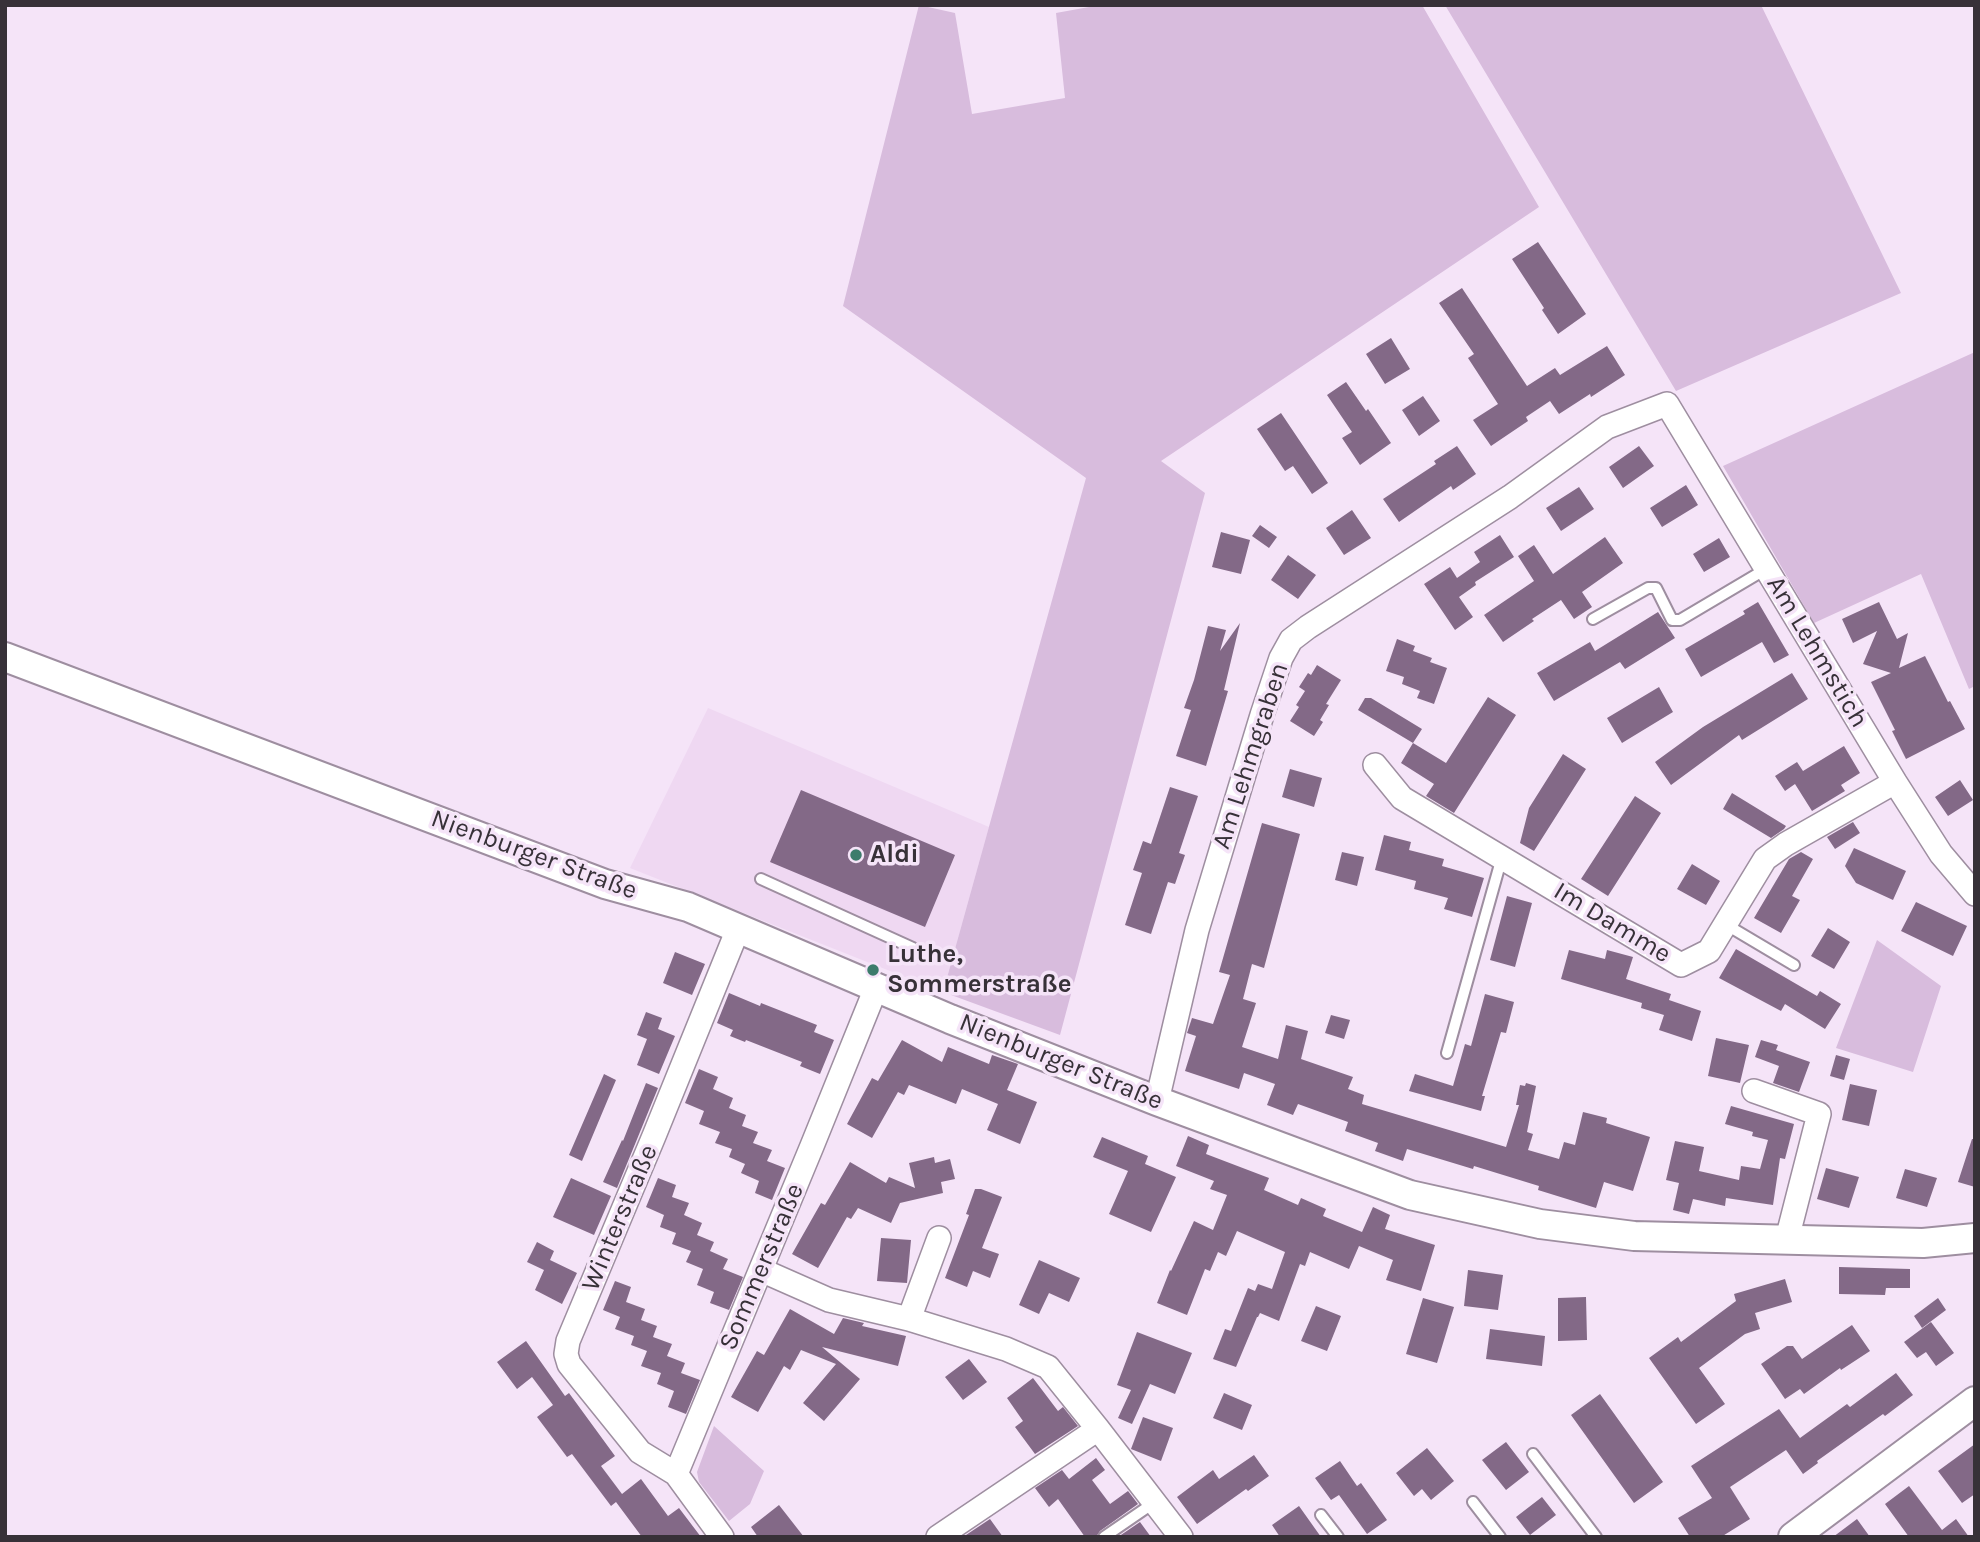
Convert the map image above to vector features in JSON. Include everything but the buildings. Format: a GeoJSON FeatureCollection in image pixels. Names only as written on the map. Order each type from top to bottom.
{"type":"FeatureCollection","features":[{"type":"Feature","properties":{"kind":"street","name":"Am Lehmstich"},"geometry":{"type":"LineString","coordinates":[[1667,404],[1895,782],[1941,855],[1975,894]]}},
{"type":"Feature","properties":{"kind":"street","name":"Am Lehmgraben"},"geometry":{"type":"LineString","coordinates":[[1157,1101],[1197,930],[1280,658],[1291,640],[1510,497],[1608,428],[1667,404]]}},
{"type":"Feature","properties":{"kind":"street","name":"Nienburger Straße"},"geometry":{"type":"LineString","coordinates":[[5,657],[605,884],[688,907],[876,988],[1157,1101],[1410,1195],[1540,1224],[1634,1236],[1923,1243],[1975,1238]]}},
{"type":"Feature","properties":{"kind":"street","name":"Im Damme"},"geometry":{"type":"LineString","coordinates":[[1374,765],[1402,798],[1681,965],[1709,951],[1765,859],[1786,844],[1895,782]]}},
{"type":"Feature","properties":{"kind":"street","name":"Winterstraße"},"geometry":{"type":"LineString","coordinates":[[676,1474],[640,1452],[569,1364],[566,1354],[568,1341],[738,929]]}},
{"type":"Feature","properties":{"kind":"street","name":"Sommerstraße"},"geometry":{"type":"LineString","coordinates":[[676,1474],[876,988]]}},
{"type":"Feature","properties":{"kind":"street"},"geometry":{"type":"LineString","coordinates":[[1754,1091],[1819,1114],[1787,1239]]}},
{"type":"Feature","properties":{"kind":"street"},"geometry":{"type":"LineString","coordinates":[[909,1320],[939,1238]]}},
{"type":"Feature","properties":{"kind":"street"},"geometry":{"type":"LineString","coordinates":[[761,1270],[829,1300],[1006,1349],[1048,1367],[1181,1537]]}},
{"type":"Feature","properties":{"kind":"street"},"geometry":{"type":"LineString","coordinates":[[1804,1534],[1971,1410]]}},
{"type":"Feature","properties":{"kind":"street"},"geometry":{"type":"LineString","coordinates":[[938,1537],[1098,1429]]}},
{"type":"Feature","properties":{"kind":"street"},"geometry":{"type":"LineString","coordinates":[[676,1474],[722,1537]]}},
{"type":"Feature","properties":{"kind":"lane"},"geometry":{"type":"LineString","coordinates":[[1593,619],[1648,588],[1656,588],[1672,620],[1680,620],[1766,569]]}},
{"type":"Feature","properties":{"kind":"lane"},"geometry":{"type":"LineString","coordinates":[[1447,1053],[1502,857]]}},
{"type":"Feature","properties":{"kind":"lane"},"geometry":{"type":"LineString","coordinates":[[761,879],[913,948]]}},
{"type":"Feature","properties":{"kind":"lane"},"geometry":{"type":"LineString","coordinates":[[1725,924],[1794,965]]}},
{"type":"Feature","properties":{"kind":"lane"},"geometry":{"type":"LineString","coordinates":[[1533,1454],[1596,1537]]}},
{"type":"Feature","properties":{"kind":"lane"},"geometry":{"type":"LineString","coordinates":[[1104,1537],[1155,1502]]}},
{"type":"Feature","properties":{"kind":"lane"},"geometry":{"type":"LineString","coordinates":[[1473,1502],[1500,1537]]}},
{"type":"Feature","properties":{"kind":"lane"},"geometry":{"type":"LineString","coordinates":[[1321,1515],[1338,1537]]}},
{"type":"Feature","properties":{"kind":"shaded area"},"geometry":{"type":"Polygon","coordinates":[[[919,5],[955,13],[972,114],[1065,98],[1056,13],[1100,5],[1422,5],[1539,207],[1161,461],[1205,493],[1060,1035],[943,992],[1086,478],[843,306],[919,5]]]}},
{"type":"Feature","properties":{"kind":"shaded area"},"geometry":{"type":"Polygon","coordinates":[[[1445,5],[1761,5],[1901,293],[1676,391],[1445,5]]]}},
{"type":"Feature","properties":{"kind":"shaded area"},"geometry":{"type":"Polygon","coordinates":[[[1975,352],[1975,686],[1969,689],[1921,574],[1814,623],[1723,466],[1975,352]]]}},
{"type":"Feature","properties":{"kind":"shaded area"},"geometry":{"type":"Polygon","coordinates":[[[708,708],[989,827],[943,992],[630,868],[708,708]]]}},
{"type":"Feature","properties":{"kind":"shaded area"},"geometry":{"type":"Polygon","coordinates":[[[1877,940],[1941,986],[1913,1072],[1836,1048],[1877,940]]]}},
{"type":"Feature","properties":{"kind":"shaded area"},"geometry":{"type":"Polygon","coordinates":[[[714,1426],[764,1471],[750,1504],[729,1521],[699,1482],[697,1472],[714,1426]]]}},
{"type":"Feature","properties":{"kind":"place","name":"Aldi"},"geometry":{"type":"Point","coordinates":[856,855]}},
{"type":"Feature","properties":{"kind":"place","name":"Luthe, Sommerstraße"},"geometry":{"type":"Point","coordinates":[873,970]}}]}
